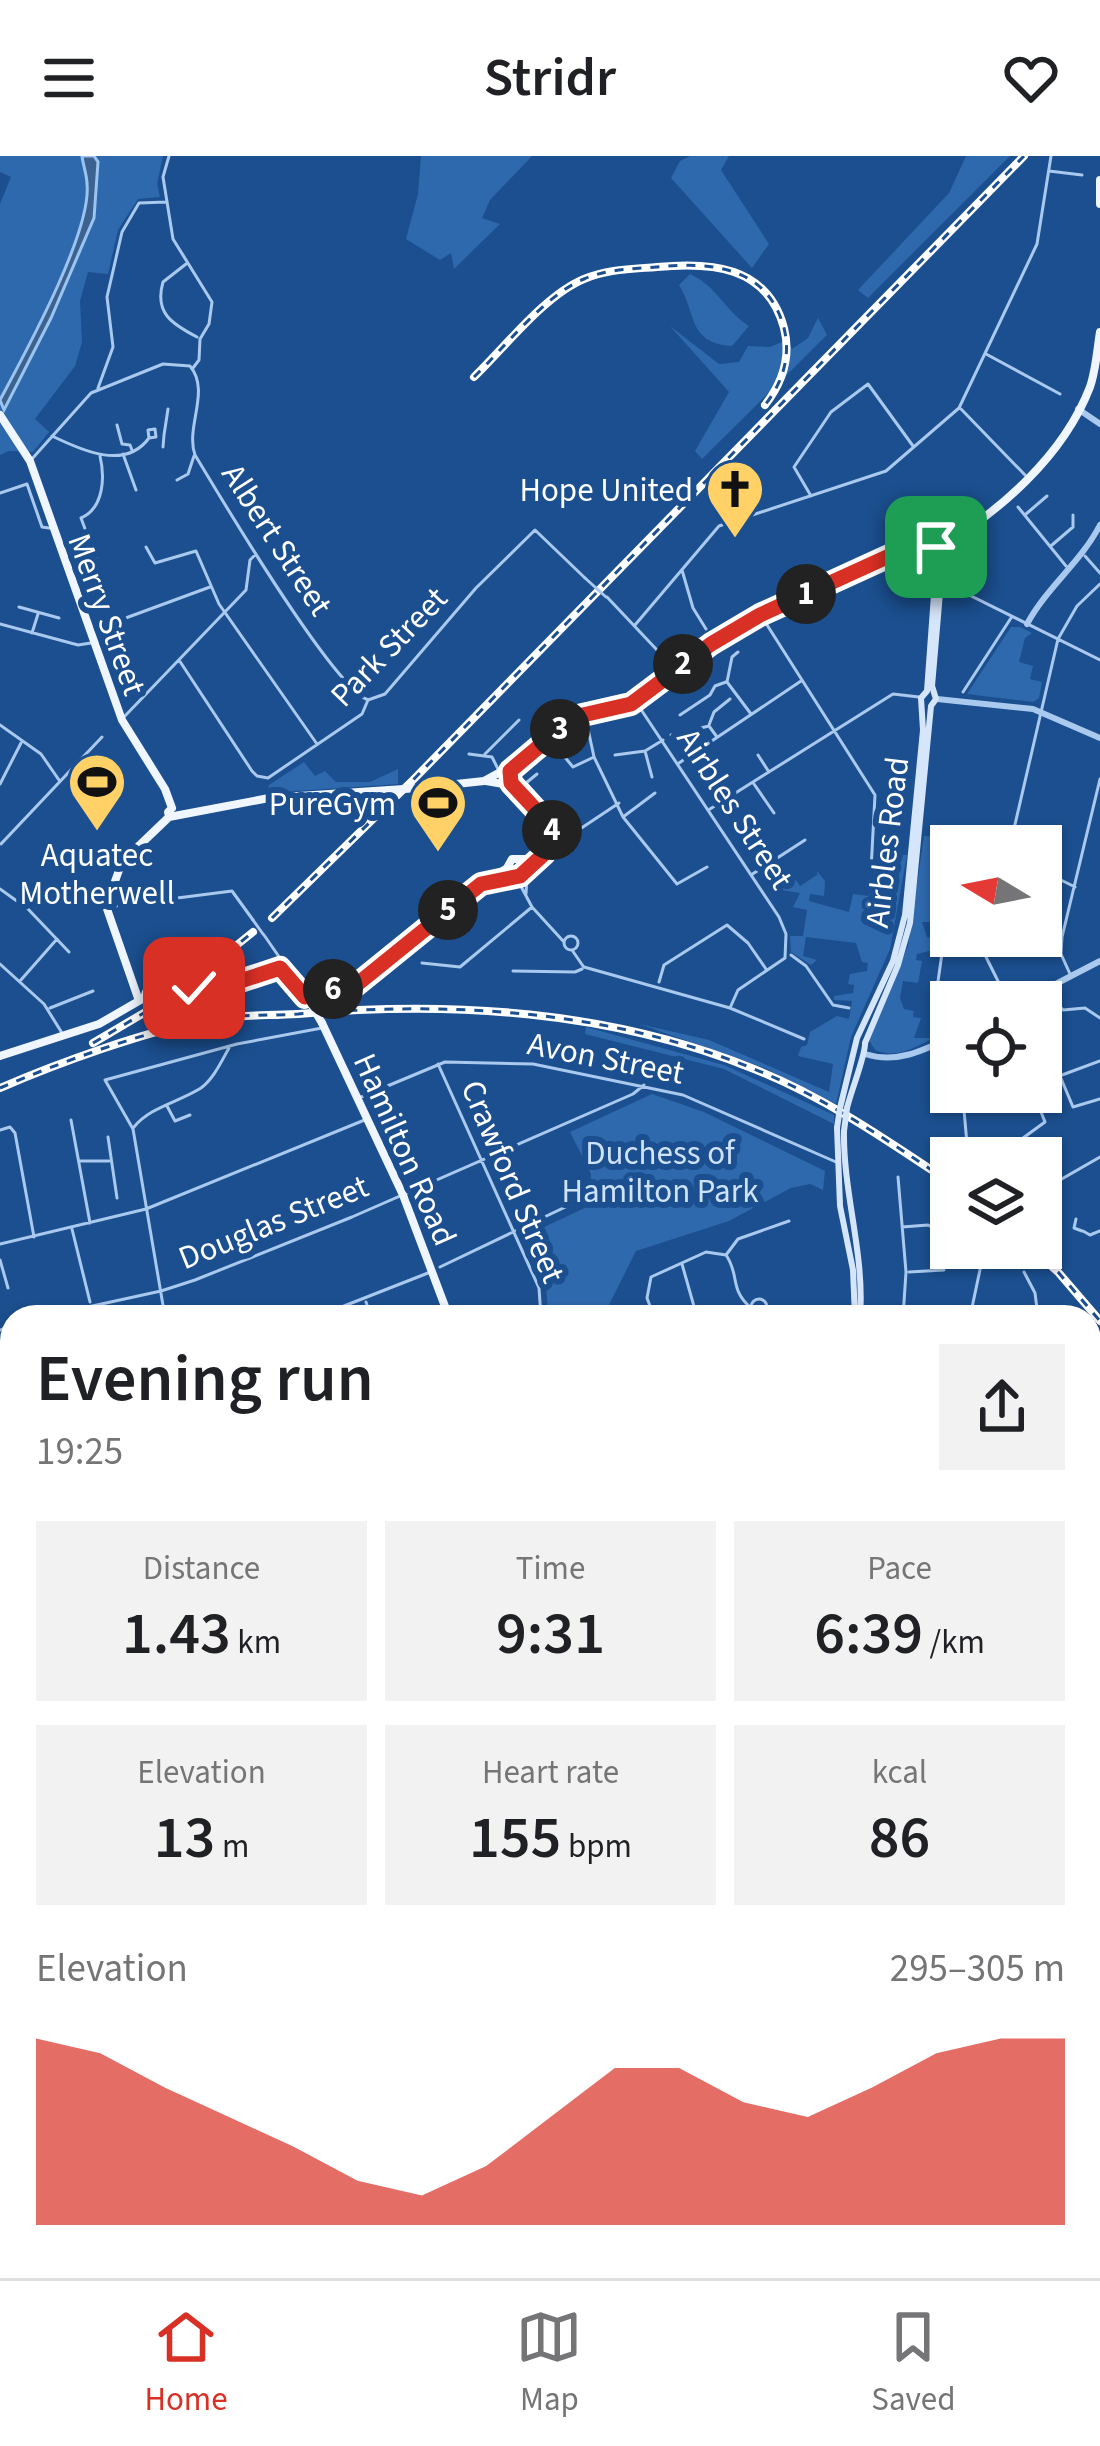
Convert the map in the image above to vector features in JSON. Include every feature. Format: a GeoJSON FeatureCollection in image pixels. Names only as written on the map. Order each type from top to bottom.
{"type":"FeatureCollection","features":[{"type":"Feature","properties":{"kind":"main road"},"geometry":{"type":"LineString","coordinates":[[1100,185],[1100,204]]}},
{"type":"Feature","properties":{"kind":"main road"},"geometry":{"type":"LineString","coordinates":[[140,993],[112,906],[114,875],[174,813],[198,813],[268,798],[504,777],[574,717],[635,700],[760,615],[910,549],[932,551],[942,530],[986,514],[1029,478],[1055,447],[1093,377],[1100,332]]}},
{"type":"Feature","properties":{"kind":"main road","name":"Merry Street"},"geometry":{"type":"LineString","coordinates":[[0,415],[30,461],[122,720],[165,789],[174,813]]}},
{"type":"Feature","properties":{"kind":"main road","name":"Airbles Road"},"geometry":{"type":"LineString","coordinates":[[857,1305],[839,1207],[843,1108],[863,1024],[893,961],[905,916],[941,581],[932,551]]}},
{"type":"Feature","properties":{"kind":"main road","name":"Airbles Road"},"geometry":{"type":"LineString","coordinates":[[929,698],[932,551]]}},
{"type":"Feature","properties":{"kind":"main road"},"geometry":{"type":"LineString","coordinates":[[0,1056],[117,1016],[140,993],[166,987],[225,986],[280,968],[312,998],[340,994],[355,986],[481,884],[512,874],[541,856],[551,837],[550,825],[504,777]]}},
{"type":"Feature","properties":{"kind":"main road"},"geometry":{"type":"LineString","coordinates":[[512,874],[512,859],[525,864]]}},
{"type":"Feature","properties":{"kind":"main road","name":"Hamilton Road"},"geometry":{"type":"LineString","coordinates":[[312,998],[403,1195],[444,1305]]}},
{"type":"Feature","properties":{"kind":"street"},"geometry":{"type":"LineString","coordinates":[[169,156],[163,177],[173,239],[212,302],[193,368]]}},
{"type":"Feature","properties":{"kind":"street"},"geometry":{"type":"LineString","coordinates":[[675,670],[634,625],[719,526],[886,472],[959,408],[1036,244],[1051,156]]}},
{"type":"Feature","properties":{"kind":"street"},"geometry":{"type":"LineString","coordinates":[[1072,174],[1073,164]]}},
{"type":"Feature","properties":{"kind":"street"},"geometry":{"type":"LineString","coordinates":[[1047,171],[1082,175]]}},
{"type":"Feature","properties":{"kind":"street"},"geometry":{"type":"LineString","coordinates":[[99,390],[113,347],[107,297],[122,232],[139,203],[166,202]]}},
{"type":"Feature","properties":{"kind":"street"},"geometry":{"type":"LineString","coordinates":[[187,263],[163,282],[160,307],[171,323],[200,339]]}},
{"type":"Feature","properties":{"kind":"street"},"geometry":{"type":"LineString","coordinates":[[984,353],[1060,394]]}},
{"type":"Feature","properties":{"kind":"street"},"geometry":{"type":"LineString","coordinates":[[30,461],[71,411],[99,390],[163,364],[185,364],[193,368],[199,381],[192,442],[195,455],[188,474],[176,480]]}},
{"type":"Feature","properties":{"kind":"street"},"geometry":{"type":"LineString","coordinates":[[811,496],[794,467],[832,412],[868,384],[914,447]]}},
{"type":"Feature","properties":{"kind":"street"},"geometry":{"type":"LineString","coordinates":[[959,408],[1029,478]]}},
{"type":"Feature","properties":{"kind":"street"},"geometry":{"type":"LineString","coordinates":[[163,447],[168,409]]}},
{"type":"Feature","properties":{"kind":"street"},"geometry":{"type":"LineString","coordinates":[[1078,409],[1100,424]]}},
{"type":"Feature","properties":{"kind":"street"},"geometry":{"type":"LineString","coordinates":[[117,425],[122,444],[130,445],[133,452]]}},
{"type":"Feature","properties":{"kind":"street"},"geometry":{"type":"LineString","coordinates":[[52,436],[100,456],[133,452],[149,438],[164,435]]}},
{"type":"Feature","properties":{"kind":"street"},"geometry":{"type":"LineString","coordinates":[[123,454],[136,490]]}},
{"type":"Feature","properties":{"kind":"street","name":"Albert Street"},"geometry":{"type":"LineString","coordinates":[[195,455],[256,554],[347,684],[368,700]]}},
{"type":"Feature","properties":{"kind":"street"},"geometry":{"type":"LineString","coordinates":[[97,561],[81,518],[94,508],[105,477],[100,456]]}},
{"type":"Feature","properties":{"kind":"street"},"geometry":{"type":"LineString","coordinates":[[0,493],[27,484],[42,527],[51,528]]}},
{"type":"Feature","properties":{"kind":"street"},"geometry":{"type":"LineString","coordinates":[[1024,516],[1047,496]]}},
{"type":"Feature","properties":{"kind":"street"},"geometry":{"type":"LineString","coordinates":[[1018,507],[1068,569]]}},
{"type":"Feature","properties":{"kind":"street"},"geometry":{"type":"LineString","coordinates":[[1050,547],[1073,527],[1073,514]]}},
{"type":"Feature","properties":{"kind":"street"},"geometry":{"type":"LineString","coordinates":[[1027,624],[1045,592],[1082,554],[1100,525]]}},
{"type":"Feature","properties":{"kind":"street","name":"Park Street"},"geometry":{"type":"LineString","coordinates":[[179,660],[252,771],[263,778],[362,714],[368,700],[385,694],[476,589],[536,530],[634,625]]}},
{"type":"Feature","properties":{"kind":"street"},"geometry":{"type":"LineString","coordinates":[[146,547],[154,563],[194,550],[219,604],[318,745]]}},
{"type":"Feature","properties":{"kind":"street"},"geometry":{"type":"LineString","coordinates":[[122,720],[249,584],[250,560],[256,554]]}},
{"type":"Feature","properties":{"kind":"street"},"geometry":{"type":"LineString","coordinates":[[1082,554],[1100,573]]}},
{"type":"Feature","properties":{"kind":"street"},"geometry":{"type":"LineString","coordinates":[[682,569],[693,608],[706,629]]}},
{"type":"Feature","properties":{"kind":"street"},"geometry":{"type":"LineString","coordinates":[[941,581],[1100,660]]}},
{"type":"Feature","properties":{"kind":"street"},"geometry":{"type":"LineString","coordinates":[[1015,825],[1058,639],[1077,606],[1100,584]]}},
{"type":"Feature","properties":{"kind":"street"},"geometry":{"type":"LineString","coordinates":[[123,619],[210,586]]}},
{"type":"Feature","properties":{"kind":"street"},"geometry":{"type":"LineString","coordinates":[[19,607],[59,618]]}},
{"type":"Feature","properties":{"kind":"street"},"geometry":{"type":"LineString","coordinates":[[32,633],[38,612]]}},
{"type":"Feature","properties":{"kind":"street"},"geometry":{"type":"LineString","coordinates":[[760,615],[875,795],[872,870]]}},
{"type":"Feature","properties":{"kind":"street"},"geometry":{"type":"LineString","coordinates":[[963,692],[1012,616]]}},
{"type":"Feature","properties":{"kind":"street"},"geometry":{"type":"LineString","coordinates":[[0,622],[78,645],[92,642]]}},
{"type":"Feature","properties":{"kind":"street"},"geometry":{"type":"LineString","coordinates":[[739,652],[731,657],[727,682],[751,714]]}},
{"type":"Feature","properties":{"kind":"street"},"geometry":{"type":"LineString","coordinates":[[679,764],[802,680]]}},
{"type":"Feature","properties":{"kind":"street"},"geometry":{"type":"LineString","coordinates":[[680,715],[710,695],[715,686],[727,682]]}},
{"type":"Feature","properties":{"kind":"street"},"geometry":{"type":"LineString","coordinates":[[708,809],[893,694],[1042,711],[1100,738]]}},
{"type":"Feature","properties":{"kind":"street"},"geometry":{"type":"LineString","coordinates":[[709,726],[714,712],[730,699]]}},
{"type":"Feature","properties":{"kind":"street","name":"Airbles Street"},"geometry":{"type":"LineString","coordinates":[[635,700],[779,917],[788,954]]}},
{"type":"Feature","properties":{"kind":"street"},"geometry":{"type":"LineString","coordinates":[[585,713],[594,757],[623,817],[677,884],[707,867]]}},
{"type":"Feature","properties":{"kind":"street"},"geometry":{"type":"LineString","coordinates":[[484,754],[519,720]]}},
{"type":"Feature","properties":{"kind":"street"},"geometry":{"type":"LineString","coordinates":[[0,725],[41,754],[60,781]]}},
{"type":"Feature","properties":{"kind":"street"},"geometry":{"type":"LineString","coordinates":[[709,726],[717,737]]}},
{"type":"Feature","properties":{"kind":"street"},"geometry":{"type":"LineString","coordinates":[[671,735],[709,726]]}},
{"type":"Feature","properties":{"kind":"street"},"geometry":{"type":"LineString","coordinates":[[1,844],[103,737]]}},
{"type":"Feature","properties":{"kind":"street"},"geometry":{"type":"LineString","coordinates":[[549,739],[573,767],[594,757]]}},
{"type":"Feature","properties":{"kind":"street"},"geometry":{"type":"LineString","coordinates":[[0,784],[23,740]]}},
{"type":"Feature","properties":{"kind":"street"},"geometry":{"type":"LineString","coordinates":[[615,755],[645,751],[663,740]]}},
{"type":"Feature","properties":{"kind":"street"},"geometry":{"type":"LineString","coordinates":[[645,751],[652,776]]}},
{"type":"Feature","properties":{"kind":"street"},"geometry":{"type":"LineString","coordinates":[[469,754],[495,760],[504,777]]}},
{"type":"Feature","properties":{"kind":"street"},"geometry":{"type":"LineString","coordinates":[[624,754],[626,764]]}},
{"type":"Feature","properties":{"kind":"street"},"geometry":{"type":"LineString","coordinates":[[758,755],[769,772]]}},
{"type":"Feature","properties":{"kind":"street"},"geometry":{"type":"LineString","coordinates":[[82,758],[98,785]]}},
{"type":"Feature","properties":{"kind":"street"},"geometry":{"type":"LineString","coordinates":[[537,774],[526,783],[571,835],[619,803]]}},
{"type":"Feature","properties":{"kind":"street"},"geometry":{"type":"LineString","coordinates":[[1071,976],[1061,954],[1100,779]]}},
{"type":"Feature","properties":{"kind":"street"},"geometry":{"type":"LineString","coordinates":[[722,782],[731,796]]}},
{"type":"Feature","properties":{"kind":"street"},"geometry":{"type":"LineString","coordinates":[[753,782],[774,812]]}},
{"type":"Feature","properties":{"kind":"street"},"geometry":{"type":"LineString","coordinates":[[623,817],[655,794]]}},
{"type":"Feature","properties":{"kind":"street"},"geometry":{"type":"LineString","coordinates":[[751,875],[805,840]]}},
{"type":"Feature","properties":{"kind":"street"},"geometry":{"type":"LineString","coordinates":[[526,896],[527,877],[541,856]]}},
{"type":"Feature","properties":{"kind":"street"},"geometry":{"type":"LineString","coordinates":[[512,874],[532,907],[584,968]]}},
{"type":"Feature","properties":{"kind":"street"},"geometry":{"type":"LineString","coordinates":[[1062,880],[1076,887]]}},
{"type":"Feature","properties":{"kind":"street"},"geometry":{"type":"LineString","coordinates":[[0,889],[18,900],[69,952]]}},
{"type":"Feature","properties":{"kind":"street"},"geometry":{"type":"LineString","coordinates":[[112,906],[232,891],[312,998]]}},
{"type":"Feature","properties":{"kind":"street"},"geometry":{"type":"LineString","coordinates":[[422,963],[460,967],[532,907]]}},
{"type":"Feature","properties":{"kind":"street"},"geometry":{"type":"LineString","coordinates":[[658,986],[664,965],[727,925],[748,943],[767,971]]}},
{"type":"Feature","properties":{"kind":"street"},"geometry":{"type":"LineString","coordinates":[[564,942],[568,936],[576,938],[578,945],[572,950]]}},
{"type":"Feature","properties":{"kind":"street"},"geometry":{"type":"LineString","coordinates":[[20,981],[58,938]]}},
{"type":"Feature","properties":{"kind":"street"},"geometry":{"type":"LineString","coordinates":[[730,1008],[738,990],[788,954],[806,966],[833,1005],[849,1008]]}},
{"type":"Feature","properties":{"kind":"street"},"geometry":{"type":"LineString","coordinates":[[1060,981],[1094,969],[1100,961]]}},
{"type":"Feature","properties":{"kind":"street"},"geometry":{"type":"LineString","coordinates":[[0,964],[48,1010],[63,1036]]}},
{"type":"Feature","properties":{"kind":"street"},"geometry":{"type":"LineString","coordinates":[[513,971],[575,972],[584,968],[730,1008],[804,1039]]}},
{"type":"Feature","properties":{"kind":"street"},"geometry":{"type":"LineString","coordinates":[[48,1010],[93,991]]}},
{"type":"Feature","properties":{"kind":"street"},"geometry":{"type":"LineString","coordinates":[[1062,1008],[1085,1008],[1100,1018]]}},
{"type":"Feature","properties":{"kind":"street"},"geometry":{"type":"LineString","coordinates":[[163,1305],[133,1129],[105,1080],[322,1025]]}},
{"type":"Feature","properties":{"kind":"street"},"geometry":{"type":"LineString","coordinates":[[860,1052],[901,1058],[930,1045]]}},
{"type":"Feature","properties":{"kind":"street"},"geometry":{"type":"LineString","coordinates":[[133,1129],[144,1117],[208,1081],[229,1048]]}},
{"type":"Feature","properties":{"kind":"street","name":"Avon Street"},"geometry":{"type":"LineString","coordinates":[[359,1097],[438,1064],[470,1060],[533,1064],[695,1099],[840,1162]]}},
{"type":"Feature","properties":{"kind":"street"},"geometry":{"type":"LineString","coordinates":[[1062,1075],[1100,1061]]}},
{"type":"Feature","properties":{"kind":"street","name":"Crawford Street"},"geometry":{"type":"LineString","coordinates":[[438,1064],[538,1288],[540,1305]]}},
{"type":"Feature","properties":{"kind":"street"},"geometry":{"type":"LineString","coordinates":[[1062,1081],[1073,1107],[1100,1099]]}},
{"type":"Feature","properties":{"kind":"street","name":"Douglas Street"},"geometry":{"type":"LineString","coordinates":[[86,1305],[160,1291],[261,1255],[633,1094],[644,1085]]}},
{"type":"Feature","properties":{"kind":"street"},"geometry":{"type":"LineString","coordinates":[[167,1105],[175,1121],[190,1115]]}},
{"type":"Feature","properties":{"kind":"street"},"geometry":{"type":"LineString","coordinates":[[1024,1137],[1045,1122],[1042,1113]]}},
{"type":"Feature","properties":{"kind":"street"},"geometry":{"type":"LineString","coordinates":[[0,1244],[146,1210],[368,1119]]}},
{"type":"Feature","properties":{"kind":"street"},"geometry":{"type":"LineString","coordinates":[[71,1120],[90,1223]]}},
{"type":"Feature","properties":{"kind":"street"},"geometry":{"type":"LineString","coordinates":[[0,1130],[10,1127],[15,1133],[34,1237]]}},
{"type":"Feature","properties":{"kind":"street"},"geometry":{"type":"LineString","coordinates":[[107,1137],[117,1198]]}},
{"type":"Feature","properties":{"kind":"street"},"geometry":{"type":"LineString","coordinates":[[1062,1179],[1100,1157]]}},
{"type":"Feature","properties":{"kind":"street"},"geometry":{"type":"LineString","coordinates":[[79,1162],[111,1161]]}},
{"type":"Feature","properties":{"kind":"street"},"geometry":{"type":"LineString","coordinates":[[898,1177],[906,1272],[904,1305]]}},
{"type":"Feature","properties":{"kind":"street"},"geometry":{"type":"LineString","coordinates":[[440,1267],[580,1200]]}},
{"type":"Feature","properties":{"kind":"street"},"geometry":{"type":"LineString","coordinates":[[726,1256],[738,1239],[789,1221]]}},
{"type":"Feature","properties":{"kind":"street"},"geometry":{"type":"LineString","coordinates":[[902,1227],[930,1226]]}},
{"type":"Feature","properties":{"kind":"street"},"geometry":{"type":"LineString","coordinates":[[72,1228],[90,1304]]}},
{"type":"Feature","properties":{"kind":"street"},"geometry":{"type":"LineString","coordinates":[[1083,1231],[1090,1235],[1100,1231]]}},
{"type":"Feature","properties":{"kind":"street"},"geometry":{"type":"LineString","coordinates":[[650,1305],[650,1277],[706,1252],[726,1256],[732,1263],[738,1294],[751,1304],[761,1299],[762,1305]]}},
{"type":"Feature","properties":{"kind":"street"},"geometry":{"type":"LineString","coordinates":[[0,1260],[8,1288]]}},
{"type":"Feature","properties":{"kind":"street"},"geometry":{"type":"LineString","coordinates":[[681,1262],[694,1305]]}},
{"type":"Feature","properties":{"kind":"street"},"geometry":{"type":"LineString","coordinates":[[973,1305],[980,1269]]}},
{"type":"Feature","properties":{"kind":"street"},"geometry":{"type":"LineString","coordinates":[[906,1272],[942,1273]]}},
{"type":"Feature","properties":{"kind":"street"},"geometry":{"type":"LineString","coordinates":[[1024,1272],[1038,1305]]}},
{"type":"Feature","properties":{"kind":"street"},"geometry":{"type":"LineString","coordinates":[[351,1305],[428,1273]]}},
{"type":"Feature","properties":{"kind":"street"},"geometry":{"type":"LineString","coordinates":[[366,1300],[367,1305]]}},
{"type":"Feature","properties":{"kind":"green space"},"geometry":{"type":"Polygon","coordinates":[[[0,156],[163,156],[157,184],[160,197],[138,199],[118,230],[108,274],[88,272],[80,301],[82,342],[75,366],[35,419],[49,432],[33,452],[0,455],[0,204],[11,177],[0,172],[0,156]]]}},
{"type":"Feature","properties":{"kind":"green space"},"geometry":{"type":"Polygon","coordinates":[[[421,156],[532,156],[490,200],[482,218],[500,224],[454,269],[451,253],[440,260],[406,239],[418,194],[421,156]]]}},
{"type":"Feature","properties":{"kind":"green space"},"geometry":{"type":"Polygon","coordinates":[[[690,156],[729,156],[721,170],[769,244],[752,268],[671,178],[680,161],[690,156]]]}},
{"type":"Feature","properties":{"kind":"green space"},"geometry":{"type":"Polygon","coordinates":[[[966,156],[1010,156],[868,298],[858,290],[949,193],[966,156]]]}},
{"type":"Feature","properties":{"kind":"green space"},"geometry":{"type":"Polygon","coordinates":[[[690,274],[749,326],[732,346],[707,339],[695,325],[679,285],[690,274]]]}},
{"type":"Feature","properties":{"kind":"green space"},"geometry":{"type":"Polygon","coordinates":[[[818,318],[827,335],[702,459],[695,451],[729,392],[670,326],[719,364],[739,362],[748,346],[770,347],[787,340],[792,349],[808,338],[818,318]]]}},
{"type":"Feature","properties":{"kind":"green space"},"geometry":{"type":"Polygon","coordinates":[[[1011,627],[1032,633],[1025,638],[1019,662],[1033,666],[1030,679],[1042,682],[1039,698],[1033,702],[967,694],[1011,627]]]}},
{"type":"Feature","properties":{"kind":"green space"},"geometry":{"type":"Polygon","coordinates":[[[304,762],[315,776],[325,771],[336,782],[370,782],[398,769],[398,784],[267,793],[269,785],[304,762]]]}},
{"type":"Feature","properties":{"kind":"green space"},"geometry":{"type":"Polygon","coordinates":[[[924,836],[930,836],[930,922],[922,922],[930,951],[917,954],[916,960],[922,961],[918,983],[903,981],[900,998],[904,1009],[921,1018],[914,1038],[930,1039],[905,1051],[875,1050],[869,1040],[908,946],[924,836]]]}},
{"type":"Feature","properties":{"kind":"green space"},"geometry":{"type":"Polygon","coordinates":[[[896,855],[907,855],[890,949],[851,1037],[836,1104],[765,1068],[639,1024],[709,1040],[829,1092],[833,1064],[798,1056],[810,1032],[837,1016],[849,1019],[852,1001],[834,1000],[834,996],[853,993],[850,974],[867,971],[868,963],[862,962],[856,943],[806,937],[803,956],[817,960],[811,965],[791,952],[790,936],[803,936],[807,910],[793,907],[800,893],[774,889],[777,873],[783,886],[796,880],[800,886],[817,871],[825,881],[824,896],[810,894],[809,901],[849,912],[853,894],[897,893],[900,863],[896,855]]]}},
{"type":"Feature","properties":{"kind":"green space"},"geometry":{"type":"Polygon","coordinates":[[[586,1027],[724,1065],[834,1115],[834,1124],[724,1069],[585,1034],[586,1027]]]}},
{"type":"Feature","properties":{"kind":"green space","name":"Duchess of Hamilton Park"},"geometry":{"type":"Polygon","coordinates":[[[652,1094],[704,1112],[825,1171],[823,1190],[810,1184],[791,1188],[729,1221],[636,1251],[609,1305],[547,1305],[546,1283],[527,1235],[589,1206],[591,1174],[570,1132],[652,1094]]]}},
{"type":"Feature","properties":{"kind":"shaded area"},"geometry":{"type":"Polygon","coordinates":[[[82,156],[94,156],[98,162],[94,218],[4,410],[0,400],[79,232],[87,184],[82,156]]]}},
{"type":"Feature","properties":{"kind":"railway"},"geometry":{"type":"LineString","coordinates":[[272,918],[1024,156]]}},
{"type":"Feature","properties":{"kind":"railway"},"geometry":{"type":"LineString","coordinates":[[474,377],[540,309],[584,279],[620,270],[716,267],[764,291],[784,328],[786,359],[765,405]]}},
{"type":"Feature","properties":{"kind":"railway"},"geometry":{"type":"LineString","coordinates":[[93,1043],[176,994],[253,932]]}},
{"type":"Feature","properties":{"kind":"railway"},"geometry":{"type":"LineString","coordinates":[[0,1088],[130,1040],[219,1018],[414,1009],[530,1014],[643,1034],[754,1069],[831,1106],[930,1169]]}},
{"type":"Feature","properties":{"kind":"railway"},"geometry":{"type":"LineString","coordinates":[[1055,1269],[1086,1305]]}},
{"type":"Feature","properties":{"kind":"place","name":"Hope United"},"geometry":{"type":"Point","coordinates":[735,540]}},
{"type":"Feature","properties":{"kind":"place","name":"Aquatec Motherwell"},"geometry":{"type":"Point","coordinates":[97,833]}},
{"type":"Feature","properties":{"kind":"place","name":"PureGym"},"geometry":{"type":"Point","coordinates":[438,854]}},
{"type":"Feature","properties":{"kind":"route"},"geometry":{"type":"LineString","coordinates":[[194,988],[225,986],[280,968],[305,997],[311,990],[355,986],[481,884],[520,876],[544,854],[550,825],[511,783],[510,771],[574,717],[631,704],[711,644],[760,615],[898,552],[936,547]]}}]}
